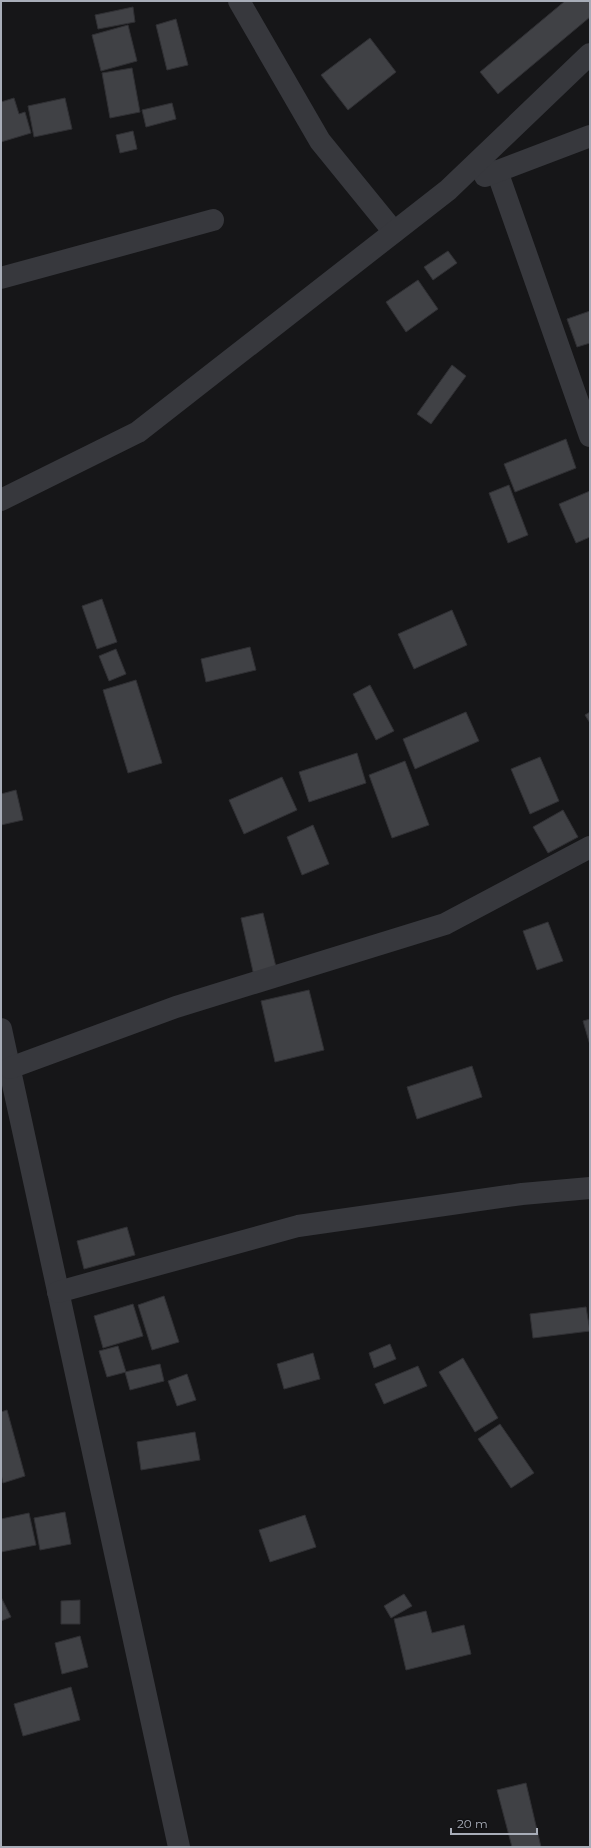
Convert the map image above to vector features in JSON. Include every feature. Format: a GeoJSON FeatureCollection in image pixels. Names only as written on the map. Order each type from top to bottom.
{"type":"FeatureCollection","features":[{"type":"Feature","properties":{"kind":"street"},"geometry":{"type":"LineString","coordinates":[[239,1],[320,141],[394,232]]}},
{"type":"Feature","properties":{"kind":"street"},"geometry":{"type":"LineString","coordinates":[[1,500],[138,432],[448,190],[590,54]]}},
{"type":"Feature","properties":{"kind":"street"},"geometry":{"type":"LineString","coordinates":[[448,190],[590,136]]}},
{"type":"Feature","properties":{"kind":"street"},"geometry":{"type":"LineString","coordinates":[[497,171],[590,436]]}},
{"type":"Feature","properties":{"kind":"street"},"geometry":{"type":"LineString","coordinates":[[1,278],[213,220]]}},
{"type":"Feature","properties":{"kind":"street"},"geometry":{"type":"LineString","coordinates":[[10,1068],[176,1007],[445,924],[590,847]]}},
{"type":"Feature","properties":{"kind":"street"},"geometry":{"type":"LineString","coordinates":[[1,1029],[179,1847]]}},
{"type":"Feature","properties":{"kind":"street"},"geometry":{"type":"LineString","coordinates":[[58,1292],[298,1226],[522,1194],[590,1188]]}},
{"type":"Feature","properties":{"kind":"building"},"geometry":{"type":"Polygon","coordinates":[[[565,1],[590,1],[590,17],[498,94],[480,72],[565,1]]]}},
{"type":"Feature","properties":{"kind":"building"},"geometry":{"type":"Polygon","coordinates":[[[133,7],[135,22],[98,29],[95,15],[133,7]]]}},
{"type":"Feature","properties":{"kind":"building"},"geometry":{"type":"Polygon","coordinates":[[[176,19],[188,65],[167,70],[156,25],[176,19]]]}},
{"type":"Feature","properties":{"kind":"building"},"geometry":{"type":"Polygon","coordinates":[[[128,25],[137,61],[101,71],[92,35],[128,25]]]}},
{"type":"Feature","properties":{"kind":"building"},"geometry":{"type":"Polygon","coordinates":[[[370,38],[396,72],[348,110],[321,75],[370,38]]]}},
{"type":"Feature","properties":{"kind":"building"},"geometry":{"type":"Polygon","coordinates":[[[132,68],[140,112],[110,118],[102,73],[132,68]]]}},
{"type":"Feature","properties":{"kind":"building"},"geometry":{"type":"Polygon","coordinates":[[[14,98],[19,114],[25,112],[31,133],[1,142],[1,102],[14,98]]]}},
{"type":"Feature","properties":{"kind":"building"},"geometry":{"type":"Polygon","coordinates":[[[65,98],[72,129],[34,137],[28,106],[65,98]]]}},
{"type":"Feature","properties":{"kind":"building"},"geometry":{"type":"Polygon","coordinates":[[[172,103],[176,119],[146,127],[142,110],[172,103]]]}},
{"type":"Feature","properties":{"kind":"building"},"geometry":{"type":"Polygon","coordinates":[[[133,131],[137,149],[120,153],[116,135],[133,131]]]}},
{"type":"Feature","properties":{"kind":"building"},"geometry":{"type":"Polygon","coordinates":[[[448,251],[457,263],[433,280],[424,267],[448,251]]]}},
{"type":"Feature","properties":{"kind":"building"},"geometry":{"type":"Polygon","coordinates":[[[418,280],[438,309],[406,332],[386,302],[418,280]]]}},
{"type":"Feature","properties":{"kind":"building"},"geometry":{"type":"Polygon","coordinates":[[[590,311],[590,343],[577,347],[567,319],[590,311]]]}},
{"type":"Feature","properties":{"kind":"building"},"geometry":{"type":"Polygon","coordinates":[[[452,365],[466,376],[431,424],[417,414],[452,365]]]}},
{"type":"Feature","properties":{"kind":"building"},"geometry":{"type":"Polygon","coordinates":[[[566,439],[576,468],[515,492],[504,464],[566,439]]]}},
{"type":"Feature","properties":{"kind":"building"},"geometry":{"type":"Polygon","coordinates":[[[509,485],[528,535],[508,543],[489,493],[509,485]]]}},
{"type":"Feature","properties":{"kind":"building"},"geometry":{"type":"Polygon","coordinates":[[[590,491],[590,537],[576,543],[559,504],[590,491]]]}},
{"type":"Feature","properties":{"kind":"building"},"geometry":{"type":"Polygon","coordinates":[[[102,599],[117,642],[97,649],[82,606],[102,599]]]}},
{"type":"Feature","properties":{"kind":"building"},"geometry":{"type":"Polygon","coordinates":[[[452,610],[467,645],[414,669],[398,634],[452,610]]]}},
{"type":"Feature","properties":{"kind":"building"},"geometry":{"type":"Polygon","coordinates":[[[250,647],[256,670],[206,682],[201,659],[250,647]]]}},
{"type":"Feature","properties":{"kind":"building"},"geometry":{"type":"Polygon","coordinates":[[[116,649],[126,674],[109,681],[99,656],[116,649]]]}},
{"type":"Feature","properties":{"kind":"building"},"geometry":{"type":"Polygon","coordinates":[[[136,680],[162,763],[128,773],[103,690],[136,680]]]}},
{"type":"Feature","properties":{"kind":"building"},"geometry":{"type":"Polygon","coordinates":[[[370,685],[394,731],[376,740],[353,694],[370,685]]]}},
{"type":"Feature","properties":{"kind":"building"},"geometry":{"type":"Polygon","coordinates":[[[466,712],[479,741],[415,769],[403,739],[466,712]]]}},
{"type":"Feature","properties":{"kind":"building"},"geometry":{"type":"Polygon","coordinates":[[[590,712],[590,723],[585,715],[590,712]]]}},
{"type":"Feature","properties":{"kind":"building"},"geometry":{"type":"Polygon","coordinates":[[[357,753],[366,783],[309,802],[299,772],[357,753]]]}},
{"type":"Feature","properties":{"kind":"building"},"geometry":{"type":"Polygon","coordinates":[[[540,757],[559,801],[530,814],[511,769],[540,757]]]}},
{"type":"Feature","properties":{"kind":"building"},"geometry":{"type":"Polygon","coordinates":[[[405,761],[429,825],[392,838],[369,775],[405,761]]]}},
{"type":"Feature","properties":{"kind":"building"},"geometry":{"type":"Polygon","coordinates":[[[282,777],[297,810],[244,834],[229,800],[282,777]]]}},
{"type":"Feature","properties":{"kind":"building"},"geometry":{"type":"Polygon","coordinates":[[[16,790],[23,820],[1,825],[1,794],[16,790]]]}},
{"type":"Feature","properties":{"kind":"building"},"geometry":{"type":"Polygon","coordinates":[[[563,810],[578,837],[548,853],[533,827],[563,810]]]}},
{"type":"Feature","properties":{"kind":"building"},"geometry":{"type":"Polygon","coordinates":[[[313,825],[329,864],[302,875],[287,837],[313,825]]]}},
{"type":"Feature","properties":{"kind":"building"},"geometry":{"type":"Polygon","coordinates":[[[263,913],[277,971],[254,976],[241,918],[263,913]]]}},
{"type":"Feature","properties":{"kind":"building"},"geometry":{"type":"Polygon","coordinates":[[[548,922],[563,961],[537,970],[523,931],[548,922]]]}},
{"type":"Feature","properties":{"kind":"building"},"geometry":{"type":"Polygon","coordinates":[[[309,990],[324,1050],[275,1062],[261,1001],[309,990]]]}},
{"type":"Feature","properties":{"kind":"building"},"geometry":{"type":"Polygon","coordinates":[[[590,1019],[590,1045],[583,1021],[590,1019]]]}},
{"type":"Feature","properties":{"kind":"building"},"geometry":{"type":"Polygon","coordinates":[[[472,1066],[482,1097],[417,1119],[407,1087],[472,1066]]]}},
{"type":"Feature","properties":{"kind":"building"},"geometry":{"type":"Polygon","coordinates":[[[127,1227],[135,1255],[84,1269],[77,1241],[127,1227]]]}},
{"type":"Feature","properties":{"kind":"building"},"geometry":{"type":"Polygon","coordinates":[[[164,1296],[179,1342],[152,1350],[138,1305],[164,1296]]]}},
{"type":"Feature","properties":{"kind":"building"},"geometry":{"type":"Polygon","coordinates":[[[133,1304],[143,1336],[103,1348],[94,1316],[133,1304]]]}},
{"type":"Feature","properties":{"kind":"building"},"geometry":{"type":"Polygon","coordinates":[[[586,1307],[590,1331],[533,1338],[530,1314],[586,1307]]]}},
{"type":"Feature","properties":{"kind":"building"},"geometry":{"type":"Polygon","coordinates":[[[390,1344],[396,1359],[374,1368],[369,1353],[390,1344]]]}},
{"type":"Feature","properties":{"kind":"building"},"geometry":{"type":"Polygon","coordinates":[[[118,1346],[126,1372],[107,1377],[99,1351],[118,1346]]]}},
{"type":"Feature","properties":{"kind":"building"},"geometry":{"type":"Polygon","coordinates":[[[313,1353],[320,1379],[284,1389],[277,1364],[313,1353]]]}},
{"type":"Feature","properties":{"kind":"building"},"geometry":{"type":"Polygon","coordinates":[[[463,1358],[498,1418],[475,1432],[439,1372],[463,1358]]]}},
{"type":"Feature","properties":{"kind":"building"},"geometry":{"type":"Polygon","coordinates":[[[160,1364],[164,1381],[130,1390],[125,1372],[160,1364]]]}},
{"type":"Feature","properties":{"kind":"building"},"geometry":{"type":"Polygon","coordinates":[[[418,1366],[427,1386],[384,1404],[375,1384],[418,1366]]]}},
{"type":"Feature","properties":{"kind":"building"},"geometry":{"type":"Polygon","coordinates":[[[187,1374],[196,1400],[177,1406],[168,1381],[187,1374]]]}},
{"type":"Feature","properties":{"kind":"building"},"geometry":{"type":"Polygon","coordinates":[[[7,1410],[25,1476],[3,1483],[1,1474],[1,1412],[7,1410]]]}},
{"type":"Feature","properties":{"kind":"building"},"geometry":{"type":"Polygon","coordinates":[[[500,1424],[534,1473],[511,1488],[478,1439],[500,1424]]]}},
{"type":"Feature","properties":{"kind":"building"},"geometry":{"type":"Polygon","coordinates":[[[195,1432],[200,1460],[141,1470],[137,1442],[195,1432]]]}},
{"type":"Feature","properties":{"kind":"building"},"geometry":{"type":"Polygon","coordinates":[[[65,1512],[71,1544],[40,1550],[34,1518],[65,1512]]]}},
{"type":"Feature","properties":{"kind":"building"},"geometry":{"type":"Polygon","coordinates":[[[29,1513],[36,1545],[1,1552],[1,1519],[29,1513]]]}},
{"type":"Feature","properties":{"kind":"building"},"geometry":{"type":"Polygon","coordinates":[[[305,1515],[316,1547],[270,1562],[259,1530],[305,1515]]]}},
{"type":"Feature","properties":{"kind":"building"},"geometry":{"type":"Polygon","coordinates":[[[404,1594],[412,1606],[391,1618],[384,1606],[404,1594]]]}},
{"type":"Feature","properties":{"kind":"building"},"geometry":{"type":"Polygon","coordinates":[[[1,1597],[11,1617],[1,1621],[1,1597]]]}},
{"type":"Feature","properties":{"kind":"building"},"geometry":{"type":"Polygon","coordinates":[[[80,1600],[80,1624],[61,1624],[61,1601],[80,1600]]]}},
{"type":"Feature","properties":{"kind":"building"},"geometry":{"type":"Polygon","coordinates":[[[426,1611],[432,1633],[464,1625],[471,1654],[406,1670],[394,1619],[426,1611]]]}},
{"type":"Feature","properties":{"kind":"building"},"geometry":{"type":"Polygon","coordinates":[[[80,1636],[88,1667],[62,1674],[55,1643],[80,1636]]]}},
{"type":"Feature","properties":{"kind":"building"},"geometry":{"type":"Polygon","coordinates":[[[71,1687],[80,1720],[23,1736],[14,1704],[71,1687]]]}},
{"type":"Feature","properties":{"kind":"building"},"geometry":{"type":"Polygon","coordinates":[[[526,1783],[541,1847],[512,1847],[497,1790],[526,1783]]]}}]}
